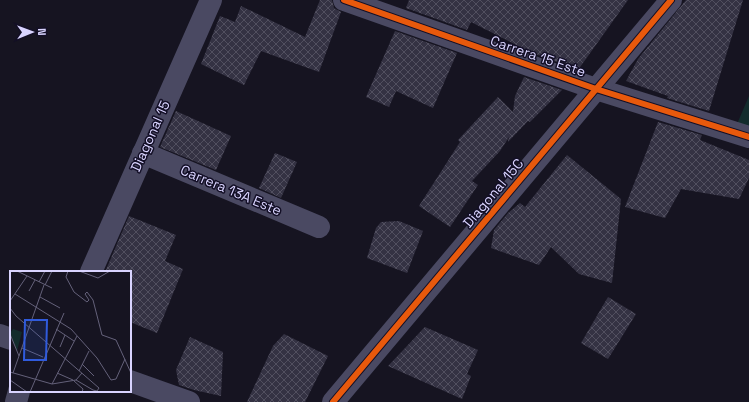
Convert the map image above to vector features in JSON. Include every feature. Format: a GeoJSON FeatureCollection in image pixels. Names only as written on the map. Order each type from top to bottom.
{"type":"FeatureCollection","features":[{"type":"Feature","properties":{"kind":"street","name":"Diagonal 15"},"geometry":{"type":"LineString","coordinates":[[91,271],[210,0]]}},
{"type":"Feature","properties":{"kind":"street","name":"Carrera 15 Este"},"geometry":{"type":"LineString","coordinates":[[344,0],[596,89],[749,137]]}},
{"type":"Feature","properties":{"kind":"street","name":"Diagonal 15C"},"geometry":{"type":"LineString","coordinates":[[333,402],[671,0]]}},
{"type":"Feature","properties":{"kind":"street","name":"Carrera 13A Este"},"geometry":{"type":"LineString","coordinates":[[143,153],[319,227]]}},
{"type":"Feature","properties":{"kind":"street"},"geometry":{"type":"LineString","coordinates":[[0,335],[10,339]]}},
{"type":"Feature","properties":{"kind":"street"},"geometry":{"type":"LineString","coordinates":[[131,381],[189,402]]}},
{"type":"Feature","properties":{"kind":"street"},"geometry":{"type":"LineString","coordinates":[[16,402],[19,392]]}},
{"type":"Feature","properties":{"kind":"green space"},"geometry":{"type":"Polygon","coordinates":[[[749,96],[749,127],[737,124],[749,96]]]}},
{"type":"Feature","properties":{"kind":"building"},"geometry":{"type":"Polygon","coordinates":[[[320,0],[332,0],[334,8],[341,12],[319,72],[261,51],[244,85],[201,64],[220,16],[235,22],[241,6],[305,37],[320,0]]]}},
{"type":"Feature","properties":{"kind":"building"},"geometry":{"type":"Polygon","coordinates":[[[409,0],[628,0],[578,70],[530,52],[471,22],[467,30],[406,8],[409,0]]]}},
{"type":"Feature","properties":{"kind":"building"},"geometry":{"type":"Polygon","coordinates":[[[686,0],[743,0],[709,111],[667,98],[668,96],[626,81],[638,59],[686,0]]]}},
{"type":"Feature","properties":{"kind":"building"},"geometry":{"type":"Polygon","coordinates":[[[395,31],[457,53],[433,108],[396,91],[389,107],[366,97],[395,31]]]}},
{"type":"Feature","properties":{"kind":"building"},"geometry":{"type":"Polygon","coordinates":[[[524,77],[562,90],[530,122],[528,121],[508,142],[509,137],[500,151],[472,181],[478,185],[450,227],[419,206],[460,142],[458,140],[498,97],[513,112],[515,96],[524,77]]]}},
{"type":"Feature","properties":{"kind":"building"},"geometry":{"type":"Polygon","coordinates":[[[176,111],[231,136],[216,170],[160,147],[176,111]]]}},
{"type":"Feature","properties":{"kind":"building"},"geometry":{"type":"Polygon","coordinates":[[[658,122],[702,135],[700,140],[749,160],[749,178],[739,199],[681,189],[665,218],[625,207],[658,122]]]}},
{"type":"Feature","properties":{"kind":"building"},"geometry":{"type":"Polygon","coordinates":[[[275,153],[297,162],[281,198],[259,188],[275,153]]]}},
{"type":"Feature","properties":{"kind":"building"},"geometry":{"type":"Polygon","coordinates":[[[567,155],[621,199],[612,283],[579,274],[551,247],[539,265],[491,248],[494,230],[508,213],[520,203],[525,207],[567,155]]]}},
{"type":"Feature","properties":{"kind":"building"},"geometry":{"type":"Polygon","coordinates":[[[129,216],[176,235],[165,261],[183,269],[157,333],[131,322],[131,271],[105,271],[129,216]]]}},
{"type":"Feature","properties":{"kind":"building"},"geometry":{"type":"Polygon","coordinates":[[[399,221],[423,231],[407,273],[367,258],[376,228],[381,222],[399,221]]]}},
{"type":"Feature","properties":{"kind":"building"},"geometry":{"type":"Polygon","coordinates":[[[608,297],[636,314],[608,359],[581,343],[608,297]]]}},
{"type":"Feature","properties":{"kind":"building"},"geometry":{"type":"Polygon","coordinates":[[[425,327],[478,350],[467,374],[471,376],[462,399],[388,366],[425,327]]]}},
{"type":"Feature","properties":{"kind":"building"},"geometry":{"type":"Polygon","coordinates":[[[284,334],[328,356],[305,402],[247,402],[273,346],[284,334]]]}},
{"type":"Feature","properties":{"kind":"building"},"geometry":{"type":"Polygon","coordinates":[[[190,337],[223,352],[221,396],[179,385],[176,370],[190,337]]]}},
{"type":"Feature","properties":{"kind":"cycle path"},"geometry":{"type":"LineString","coordinates":[[344,0],[596,89],[749,137]]}},
{"type":"Feature","properties":{"kind":"cycle path"},"geometry":{"type":"LineString","coordinates":[[333,402],[671,0]]}}]}
